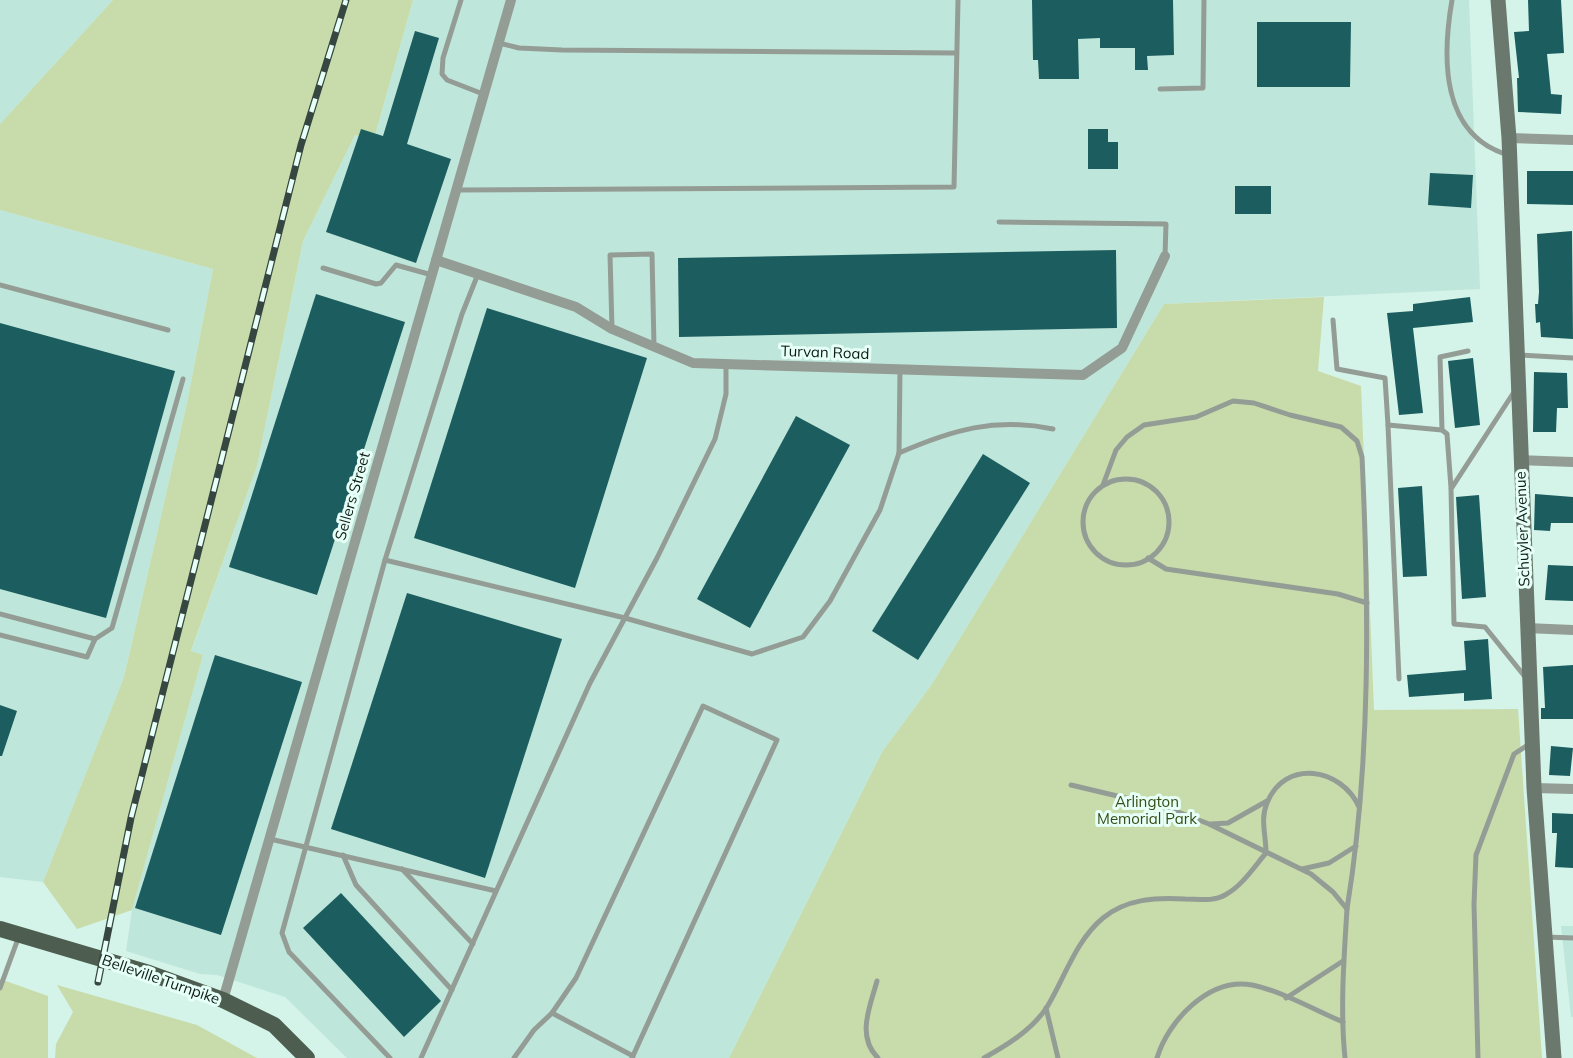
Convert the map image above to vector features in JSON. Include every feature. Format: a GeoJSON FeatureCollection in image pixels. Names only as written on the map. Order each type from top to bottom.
{"type":"FeatureCollection","features":[{"type":"Feature","properties":{"kind":"main road","name":"Schuyler Avenue"},"geometry":{"type":"LineString","coordinates":[[1498,0],[1510,155],[1526,628],[1534,788],[1554,1058]]}},
{"type":"Feature","properties":{"kind":"main road","name":"Belleville Turnpike"},"geometry":{"type":"LineString","coordinates":[[0,929],[149,973],[223,1000],[274,1025],[307,1058]]}},
{"type":"Feature","properties":{"kind":"street","name":"Sellers Street"},"geometry":{"type":"LineString","coordinates":[[223,1000],[511,0]]}},
{"type":"Feature","properties":{"kind":"street"},"geometry":{"type":"LineString","coordinates":[[1509,138],[1573,140]]}},
{"type":"Feature","properties":{"kind":"street","name":"Turvan Road"},"geometry":{"type":"LineString","coordinates":[[436,260],[576,308],[612,329],[693,363],[1083,375],[1122,348],[1165,256]]}},
{"type":"Feature","properties":{"kind":"street"},"geometry":{"type":"LineString","coordinates":[[1520,460],[1573,462]]}},
{"type":"Feature","properties":{"kind":"street"},"geometry":{"type":"LineString","coordinates":[[1526,628],[1573,630]]}},
{"type":"Feature","properties":{"kind":"street"},"geometry":{"type":"LineString","coordinates":[[1534,788],[1573,789]]}},
{"type":"Feature","properties":{"kind":"lane"},"geometry":{"type":"LineString","coordinates":[[460,0],[443,58],[442,74],[447,80],[483,94]]}},
{"type":"Feature","properties":{"kind":"lane"},"geometry":{"type":"LineString","coordinates":[[456,190],[489,192],[954,187],[958,0]]}},
{"type":"Feature","properties":{"kind":"lane"},"geometry":{"type":"LineString","coordinates":[[1160,88],[1203,88],[1204,0]]}},
{"type":"Feature","properties":{"kind":"lane"},"geometry":{"type":"LineString","coordinates":[[1452,0],[1446,45],[1451,93],[1465,127],[1488,149],[1510,155]]}},
{"type":"Feature","properties":{"kind":"lane"},"geometry":{"type":"LineString","coordinates":[[498,42],[519,48],[562,50],[956,53]]}},
{"type":"Feature","properties":{"kind":"lane"},"geometry":{"type":"LineString","coordinates":[[999,222],[1166,224],[1165,256]]}},
{"type":"Feature","properties":{"kind":"lane"},"geometry":{"type":"LineString","coordinates":[[612,329],[610,255],[652,254],[654,346]]}},
{"type":"Feature","properties":{"kind":"lane"},"geometry":{"type":"LineString","coordinates":[[322,268],[376,284],[381,283],[392,266],[396,265],[432,275]]}},
{"type":"Feature","properties":{"kind":"lane"},"geometry":{"type":"LineString","coordinates":[[390,1058],[289,952],[282,933],[385,560],[462,314],[478,274]]}},
{"type":"Feature","properties":{"kind":"lane"},"geometry":{"type":"LineString","coordinates":[[0,285],[168,330]]}},
{"type":"Feature","properties":{"kind":"lane"},"geometry":{"type":"LineString","coordinates":[[1333,320],[1337,369],[1385,378],[1399,679]]}},
{"type":"Feature","properties":{"kind":"lane"},"geometry":{"type":"LineString","coordinates":[[1442,430],[1440,357],[1449,353],[1468,351]]}},
{"type":"Feature","properties":{"kind":"lane"},"geometry":{"type":"LineString","coordinates":[[1517,355],[1573,358]]}},
{"type":"Feature","properties":{"kind":"lane"},"geometry":{"type":"LineString","coordinates":[[421,1058],[590,683],[716,439],[726,394],[726,363]]}},
{"type":"Feature","properties":{"kind":"lane"},"geometry":{"type":"LineString","coordinates":[[385,560],[625,618],[752,654],[803,637],[830,601],[880,510],[899,453],[900,370]]}},
{"type":"Feature","properties":{"kind":"lane"},"geometry":{"type":"LineString","coordinates":[[0,635],[87,657],[95,639],[112,628],[183,379]]}},
{"type":"Feature","properties":{"kind":"lane"},"geometry":{"type":"LineString","coordinates":[[1451,489],[1518,387]]}},
{"type":"Feature","properties":{"kind":"lane"},"geometry":{"type":"LineString","coordinates":[[1103,485],[1122,478],[1136,479],[1158,493],[1166,504],[1169,517],[1168,531],[1162,545],[1148,558],[1124,565],[1110,562],[1097,554],[1087,543],[1083,528],[1083,513],[1089,499],[1103,485],[1116,450],[1127,437],[1144,425],[1196,417],[1233,401],[1254,403],[1290,416],[1341,427],[1357,441],[1362,457],[1367,603],[1359,809],[1343,960],[1343,1022],[1346,1058]]}},
{"type":"Feature","properties":{"kind":"lane"},"geometry":{"type":"LineString","coordinates":[[899,453],[935,438],[978,425],[1027,424],[1053,429]]}},
{"type":"Feature","properties":{"kind":"lane"},"geometry":{"type":"LineString","coordinates":[[1388,425],[1442,430],[1447,434],[1451,489],[1454,624],[1485,627],[1529,681]]}},
{"type":"Feature","properties":{"kind":"lane"},"geometry":{"type":"LineString","coordinates":[[1148,558],[1167,569],[1338,594],[1367,603]]}},
{"type":"Feature","properties":{"kind":"lane"},"geometry":{"type":"LineString","coordinates":[[0,614],[95,639]]}},
{"type":"Feature","properties":{"kind":"lane"},"geometry":{"type":"LineString","coordinates":[[514,1058],[534,1029],[552,1013],[576,978],[703,706],[777,740],[633,1057],[552,1013]]}},
{"type":"Feature","properties":{"kind":"lane"},"geometry":{"type":"LineString","coordinates":[[1478,1058],[1474,904],[1476,855],[1514,754],[1532,742]]}},
{"type":"Feature","properties":{"kind":"lane"},"geometry":{"type":"LineString","coordinates":[[984,1058],[1006,1046],[1030,1026],[1046,1008],[1081,945],[1102,918],[1143,899],[1208,900],[1223,897],[1236,888],[1266,853],[1262,819],[1267,801],[1281,783],[1297,773],[1316,771],[1338,781],[1353,794],[1359,809]]}},
{"type":"Feature","properties":{"kind":"lane"},"geometry":{"type":"LineString","coordinates":[[1071,785],[1168,808],[1209,824],[1302,869],[1333,892],[1347,909]]}},
{"type":"Feature","properties":{"kind":"lane"},"geometry":{"type":"LineString","coordinates":[[1209,824],[1228,823],[1267,801]]}},
{"type":"Feature","properties":{"kind":"lane"},"geometry":{"type":"LineString","coordinates":[[268,838],[496,891]]}},
{"type":"Feature","properties":{"kind":"lane"},"geometry":{"type":"LineString","coordinates":[[1302,869],[1329,863],[1356,846]]}},
{"type":"Feature","properties":{"kind":"lane"},"geometry":{"type":"LineString","coordinates":[[343,855],[356,885],[452,990]]}},
{"type":"Feature","properties":{"kind":"lane"},"geometry":{"type":"LineString","coordinates":[[402,869],[473,944]]}},
{"type":"Feature","properties":{"kind":"lane"},"geometry":{"type":"LineString","coordinates":[[0,988],[20,935]]}},
{"type":"Feature","properties":{"kind":"lane"},"geometry":{"type":"LineString","coordinates":[[1545,937],[1573,938]]}},
{"type":"Feature","properties":{"kind":"lane"},"geometry":{"type":"LineString","coordinates":[[1286,998],[1343,960]]}},
{"type":"Feature","properties":{"kind":"lane"},"geometry":{"type":"LineString","coordinates":[[877,981],[865,1037],[878,1058]]}},
{"type":"Feature","properties":{"kind":"lane"},"geometry":{"type":"LineString","coordinates":[[1157,1058],[1162,1041],[1180,1013],[1195,1001],[1225,987],[1251,985],[1343,1022]]}},
{"type":"Feature","properties":{"kind":"lane"},"geometry":{"type":"LineString","coordinates":[[1046,1008],[1058,1058]]}},
{"type":"Feature","properties":{"kind":"shaded area"},"geometry":{"type":"Polygon","coordinates":[[[0,0],[113,0],[0,124],[0,0]]]}},
{"type":"Feature","properties":{"kind":"shaded area"},"geometry":{"type":"Polygon","coordinates":[[[413,0],[1469,0],[1480,289],[1164,304],[932,684],[882,752],[729,1058],[347,1058],[285,997],[217,975],[200,974],[126,951],[132,910],[203,655],[191,652],[257,466],[303,241],[355,135],[374,139],[413,0]]]}},
{"type":"Feature","properties":{"kind":"shaded area"},"geometry":{"type":"Polygon","coordinates":[[[0,210],[213,269],[187,403],[124,677],[43,882],[0,877],[0,210]]]}},
{"type":"Feature","properties":{"kind":"shaded area"},"geometry":{"type":"Polygon","coordinates":[[[1561,926],[1573,926],[1573,1017],[1571,1017],[1561,926]]]}},
{"type":"Feature","properties":{"kind":"green space"},"geometry":{"type":"Polygon","coordinates":[[[113,0],[413,0],[374,139],[355,135],[303,241],[257,466],[191,651],[203,655],[132,910],[77,929],[43,882],[124,677],[187,403],[213,269],[0,210],[0,124],[113,0]]]}},
{"type":"Feature","properties":{"kind":"green space","name":"Arlington Memorial Park"},"geometry":{"type":"Polygon","coordinates":[[[1324,297],[1318,371],[1361,386],[1374,710],[1518,709],[1542,1058],[729,1058],[882,752],[932,684],[1164,304],[1324,297]]]}},
{"type":"Feature","properties":{"kind":"green space"},"geometry":{"type":"Polygon","coordinates":[[[0,979],[48,996],[48,1058],[0,1058],[0,979]]]}},
{"type":"Feature","properties":{"kind":"green space"},"geometry":{"type":"Polygon","coordinates":[[[57,985],[197,1025],[257,1058],[55,1058],[56,1044],[73,1012],[57,985]]]}},
{"type":"Feature","properties":{"kind":"building"},"geometry":{"type":"Polygon","coordinates":[[[1032,0],[1173,0],[1174,55],[1147,56],[1148,70],[1135,70],[1135,48],[1100,48],[1100,38],[1078,39],[1079,79],[1039,79],[1038,60],[1033,60],[1032,0]]]}},
{"type":"Feature","properties":{"kind":"building"},"geometry":{"type":"Polygon","coordinates":[[[1528,0],[1561,0],[1564,53],[1547,54],[1551,94],[1562,95],[1561,114],[1518,112],[1517,78],[1519,78],[1514,32],[1529,31],[1528,0]]]}},
{"type":"Feature","properties":{"kind":"building"},"geometry":{"type":"Polygon","coordinates":[[[1257,22],[1351,22],[1350,87],[1257,87],[1257,22]]]}},
{"type":"Feature","properties":{"kind":"building"},"geometry":{"type":"Polygon","coordinates":[[[415,31],[439,38],[407,144],[451,159],[416,263],[326,232],[361,129],[383,136],[415,31]]]}},
{"type":"Feature","properties":{"kind":"building"},"geometry":{"type":"Polygon","coordinates":[[[1088,129],[1108,129],[1108,142],[1118,142],[1118,169],[1088,169],[1088,129]]]}},
{"type":"Feature","properties":{"kind":"building"},"geometry":{"type":"Polygon","coordinates":[[[1527,171],[1573,171],[1573,205],[1527,204],[1527,171]]]}},
{"type":"Feature","properties":{"kind":"building"},"geometry":{"type":"Polygon","coordinates":[[[1430,173],[1473,175],[1471,208],[1428,205],[1430,173]]]}},
{"type":"Feature","properties":{"kind":"building"},"geometry":{"type":"Polygon","coordinates":[[[1235,186],[1271,186],[1271,214],[1235,214],[1235,186]]]}},
{"type":"Feature","properties":{"kind":"building"},"geometry":{"type":"Polygon","coordinates":[[[1572,231],[1573,339],[1541,337],[1540,322],[1536,323],[1535,304],[1538,304],[1539,292],[1537,234],[1572,231]]]}},
{"type":"Feature","properties":{"kind":"building"},"geometry":{"type":"Polygon","coordinates":[[[1116,250],[1117,328],[679,337],[678,258],[1116,250]]]}},
{"type":"Feature","properties":{"kind":"building"},"geometry":{"type":"Polygon","coordinates":[[[316,294],[405,322],[317,595],[229,567],[316,294]]]}},
{"type":"Feature","properties":{"kind":"building"},"geometry":{"type":"Polygon","coordinates":[[[1470,297],[1473,322],[1413,328],[1423,413],[1399,415],[1387,313],[1413,311],[1413,304],[1470,297]]]}},
{"type":"Feature","properties":{"kind":"building"},"geometry":{"type":"Polygon","coordinates":[[[487,308],[647,358],[575,588],[414,538],[487,308]]]}},
{"type":"Feature","properties":{"kind":"building"},"geometry":{"type":"Polygon","coordinates":[[[0,323],[175,371],[106,618],[0,589],[0,323]]]}},
{"type":"Feature","properties":{"kind":"building"},"geometry":{"type":"Polygon","coordinates":[[[1473,358],[1480,425],[1455,428],[1448,361],[1473,358]]]}},
{"type":"Feature","properties":{"kind":"building"},"geometry":{"type":"Polygon","coordinates":[[[1534,372],[1567,373],[1568,408],[1557,408],[1556,432],[1533,432],[1534,372]]]}},
{"type":"Feature","properties":{"kind":"building"},"geometry":{"type":"Polygon","coordinates":[[[796,416],[850,445],[750,628],[697,599],[796,416]]]}},
{"type":"Feature","properties":{"kind":"building"},"geometry":{"type":"Polygon","coordinates":[[[983,454],[1030,483],[918,660],[872,631],[983,454]]]}},
{"type":"Feature","properties":{"kind":"building"},"geometry":{"type":"Polygon","coordinates":[[[1422,486],[1427,576],[1403,577],[1398,488],[1422,486]]]}},
{"type":"Feature","properties":{"kind":"building"},"geometry":{"type":"Polygon","coordinates":[[[1535,494],[1573,497],[1573,523],[1551,523],[1550,531],[1534,530],[1535,494]]]}},
{"type":"Feature","properties":{"kind":"building"},"geometry":{"type":"Polygon","coordinates":[[[1479,495],[1486,597],[1462,599],[1456,497],[1479,495]]]}},
{"type":"Feature","properties":{"kind":"building"},"geometry":{"type":"Polygon","coordinates":[[[1548,565],[1573,566],[1573,601],[1545,600],[1548,565]]]}},
{"type":"Feature","properties":{"kind":"building"},"geometry":{"type":"Polygon","coordinates":[[[407,593],[562,639],[485,878],[331,829],[407,593]]]}},
{"type":"Feature","properties":{"kind":"building"},"geometry":{"type":"Polygon","coordinates":[[[1488,639],[1492,699],[1464,701],[1464,693],[1409,697],[1407,675],[1466,670],[1464,641],[1488,639]]]}},
{"type":"Feature","properties":{"kind":"building"},"geometry":{"type":"Polygon","coordinates":[[[215,655],[302,682],[221,935],[135,908],[215,655]]]}},
{"type":"Feature","properties":{"kind":"building"},"geometry":{"type":"Polygon","coordinates":[[[1573,665],[1573,719],[1541,719],[1541,708],[1545,708],[1543,667],[1573,665]]]}},
{"type":"Feature","properties":{"kind":"building"},"geometry":{"type":"Polygon","coordinates":[[[0,705],[17,711],[2,756],[0,756],[0,705]]]}},
{"type":"Feature","properties":{"kind":"building"},"geometry":{"type":"Polygon","coordinates":[[[1551,746],[1573,748],[1570,776],[1549,775],[1551,746]]]}},
{"type":"Feature","properties":{"kind":"building"},"geometry":{"type":"Polygon","coordinates":[[[1552,813],[1573,814],[1573,868],[1555,867],[1557,833],[1552,833],[1552,813]]]}},
{"type":"Feature","properties":{"kind":"building"},"geometry":{"type":"Polygon","coordinates":[[[341,893],[441,1001],[404,1037],[303,928],[341,893]]]}},
{"type":"Feature","properties":{"kind":"railway"},"geometry":{"type":"LineString","coordinates":[[98,982],[131,818],[301,145],[346,0]]}}]}
